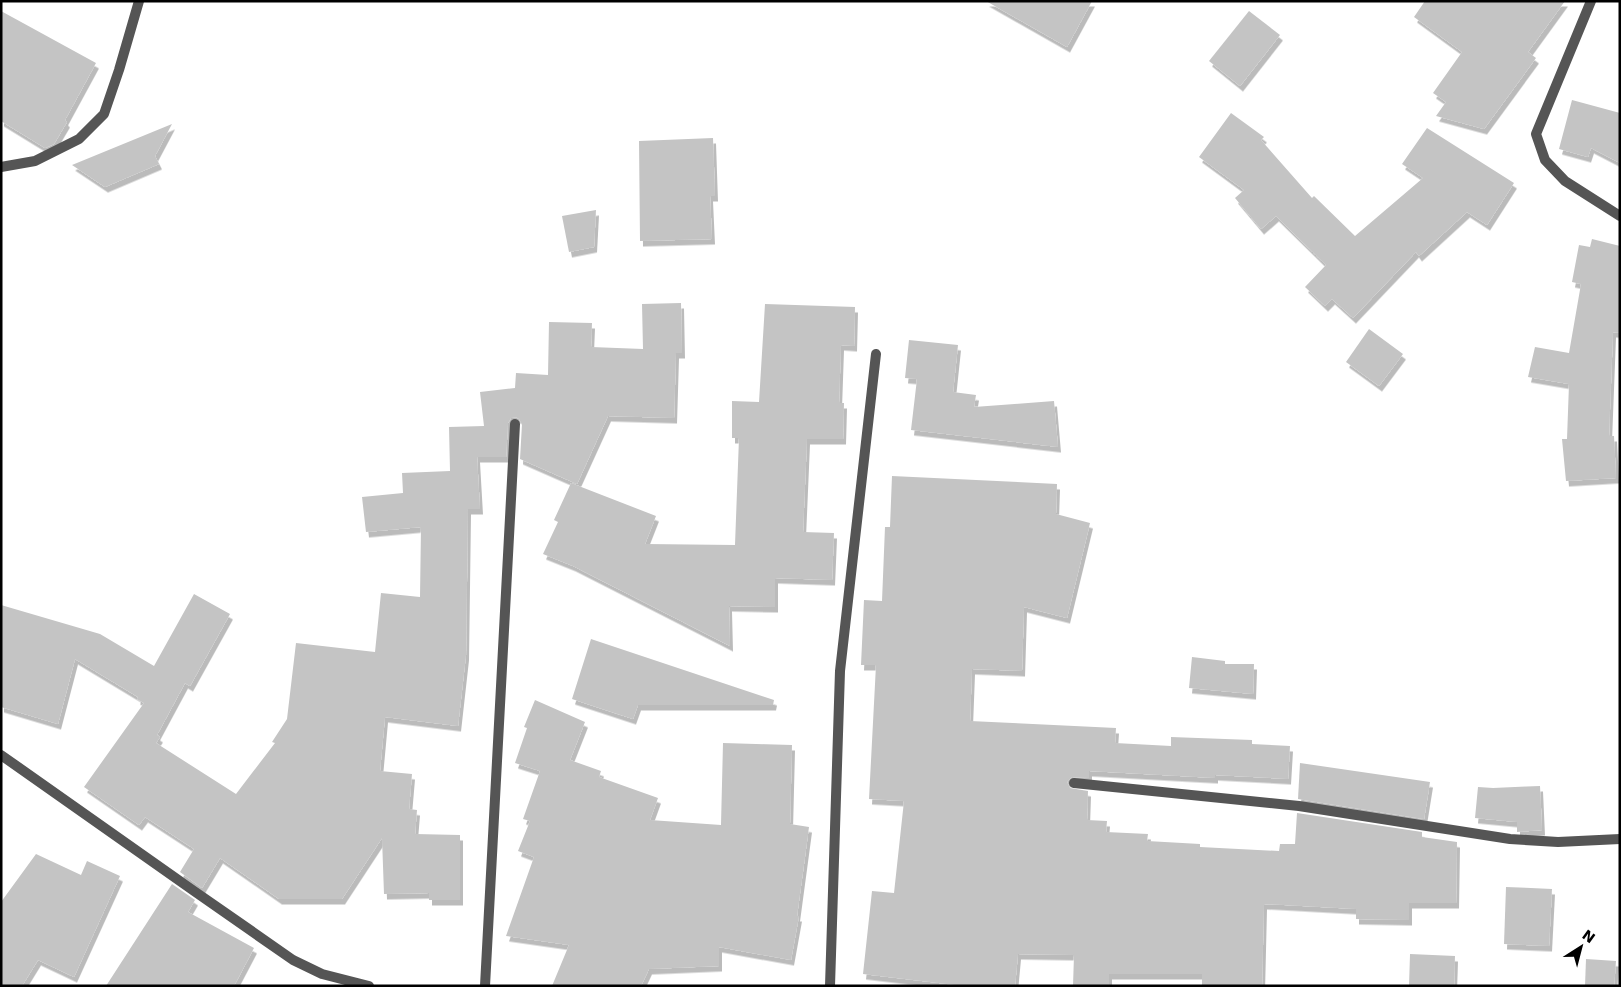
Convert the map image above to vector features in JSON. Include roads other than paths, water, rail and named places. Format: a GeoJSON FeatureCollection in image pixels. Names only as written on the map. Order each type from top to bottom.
{"type":"FeatureCollection","features":[{"type":"Feature","properties":{"kind":"street"},"geometry":{"type":"LineString","coordinates":[[1,167],[35,161],[79,139],[104,114],[120,70],[139,1]]}},
{"type":"Feature","properties":{"kind":"street"},"geometry":{"type":"LineString","coordinates":[[1591,1],[1536,134],[1545,160],[1565,181],[1620,216]]}},
{"type":"Feature","properties":{"kind":"street"},"geometry":{"type":"LineString","coordinates":[[830,986],[840,671],[876,354]]}},
{"type":"Feature","properties":{"kind":"street"},"geometry":{"type":"LineString","coordinates":[[485,986],[515,424]]}},
{"type":"Feature","properties":{"kind":"street"},"geometry":{"type":"LineString","coordinates":[[1,755],[293,960],[322,974],[369,986]]}},
{"type":"Feature","properties":{"kind":"street"},"geometry":{"type":"LineString","coordinates":[[1074,783],[1299,806],[1510,839],[1558,842],[1620,839]]}}]}
